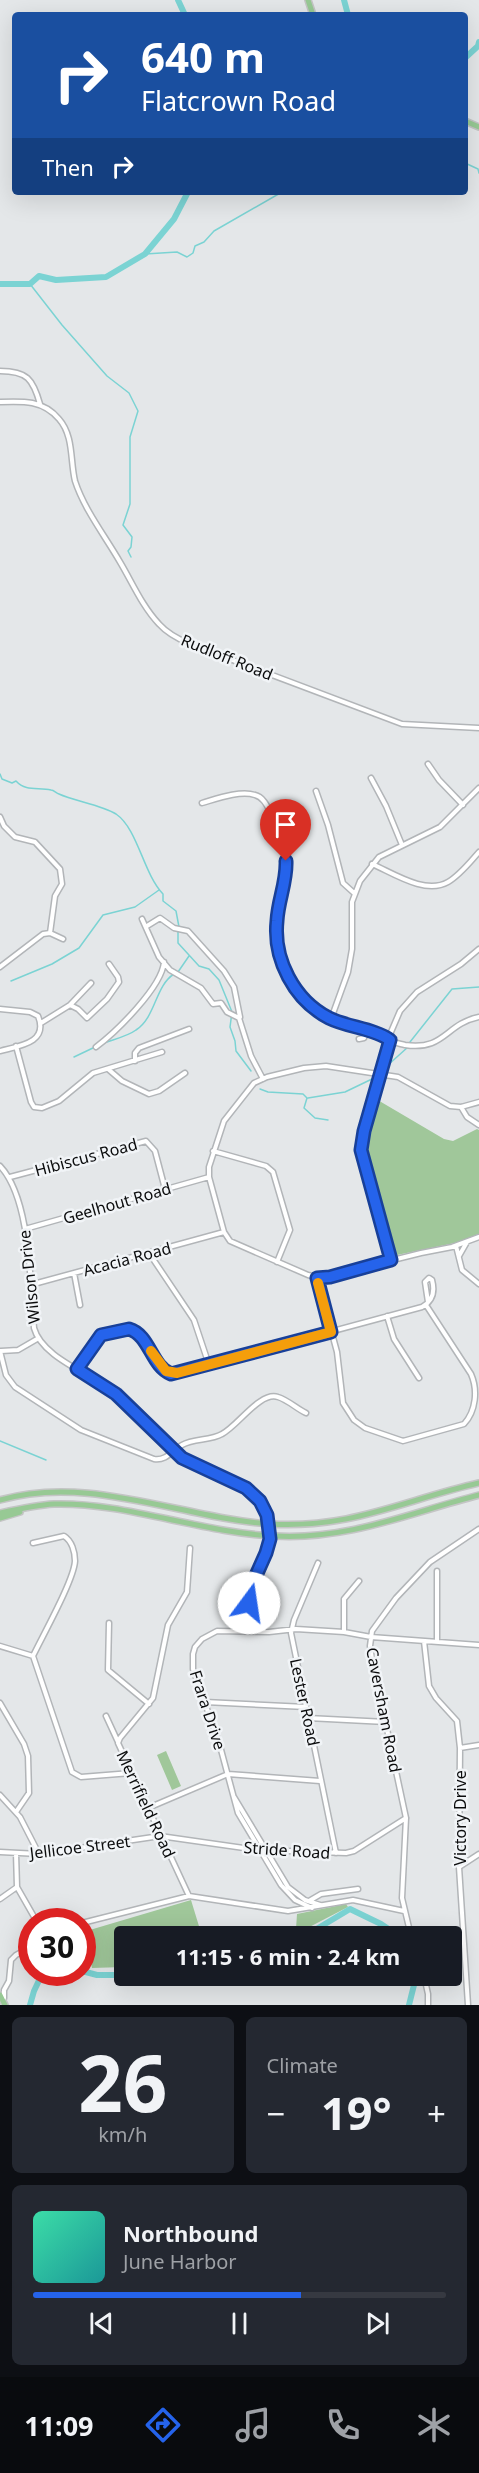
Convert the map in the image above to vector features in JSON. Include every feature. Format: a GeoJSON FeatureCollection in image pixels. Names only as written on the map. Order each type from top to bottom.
{"type":"FeatureCollection","features":[{"type":"Feature","properties":{"kind":"highway"},"geometry":{"type":"LineString","coordinates":[[0,1500],[32,1493],[72,1493],[106,1496],[243,1522],[316,1524],[364,1517],[479,1483]]}},
{"type":"Feature","properties":{"kind":"highway"},"geometry":{"type":"LineString","coordinates":[[0,1513],[24,1507],[54,1504],[105,1508],[241,1533],[294,1537],[329,1535],[364,1529],[479,1495]]}},
{"type":"Feature","properties":{"kind":"highway"},"geometry":{"type":"LineString","coordinates":[[0,1518],[54,1504]]}},
{"type":"Feature","properties":{"kind":"highway"},"geometry":{"type":"LineString","coordinates":[[0,1995],[5,2005]]}},
{"type":"Feature","properties":{"kind":"street"},"geometry":{"type":"LineString","coordinates":[[0,371],[17,372],[26,377],[36,389],[40,405],[20,401],[0,402]]}},
{"type":"Feature","properties":{"kind":"street","name":"Rudloff Road"},"geometry":{"type":"LineString","coordinates":[[40,405],[55,415],[66,429],[76,481],[81,494],[150,614],[165,630],[190,644],[402,724],[479,728]]}},
{"type":"Feature","properties":{"kind":"street"},"geometry":{"type":"LineString","coordinates":[[428,764],[439,780],[463,805]]}},
{"type":"Feature","properties":{"kind":"street"},"geometry":{"type":"LineString","coordinates":[[371,778],[386,806],[402,845]]}},
{"type":"Feature","properties":{"kind":"street"},"geometry":{"type":"LineString","coordinates":[[331,1019],[345,982],[351,956],[351,913],[354,892],[372,864],[383,854],[434,831],[479,788]]}},
{"type":"Feature","properties":{"kind":"street"},"geometry":{"type":"LineString","coordinates":[[315,791],[328,825],[344,883],[354,892]]}},
{"type":"Feature","properties":{"kind":"street"},"geometry":{"type":"LineString","coordinates":[[202,803],[244,794],[258,796],[267,805],[275,822],[286,861],[276,930],[283,964],[289,979],[301,997],[314,1009],[331,1019],[416,1047],[427,1046],[438,1041],[460,1023],[479,1017]]}},
{"type":"Feature","properties":{"kind":"street"},"geometry":{"type":"LineString","coordinates":[[0,817],[4,826],[15,837],[35,842],[60,869],[62,882],[55,896],[50,933]]}},
{"type":"Feature","properties":{"kind":"street"},"geometry":{"type":"LineString","coordinates":[[372,864],[419,884],[434,886],[453,879],[479,852]]}},
{"type":"Feature","properties":{"kind":"street"},"geometry":{"type":"LineString","coordinates":[[147,926],[160,918],[174,928],[188,931],[228,978],[240,1011],[238,1016],[251,1056],[263,1079]]}},
{"type":"Feature","properties":{"kind":"street"},"geometry":{"type":"LineString","coordinates":[[142,919],[147,926],[154,947],[170,970],[201,988],[213,1004],[220,1003],[227,1012],[238,1016]]}},
{"type":"Feature","properties":{"kind":"street"},"geometry":{"type":"LineString","coordinates":[[0,967],[35,938],[50,933],[63,939]]}},
{"type":"Feature","properties":{"kind":"street"},"geometry":{"type":"LineString","coordinates":[[391,1260],[361,1150],[364,1131],[397,1017],[410,999],[423,987],[461,964],[479,949]]}},
{"type":"Feature","properties":{"kind":"street"},"geometry":{"type":"LineString","coordinates":[[96,1047],[120,1028],[148,994],[160,978],[164,962]]}},
{"type":"Feature","properties":{"kind":"street"},"geometry":{"type":"LineString","coordinates":[[70,1005],[87,1018],[107,999],[118,982],[118,977],[109,964]]}},
{"type":"Feature","properties":{"kind":"street"},"geometry":{"type":"LineString","coordinates":[[41,1023],[70,1005],[91,983]]}},
{"type":"Feature","properties":{"kind":"street"},"geometry":{"type":"LineString","coordinates":[[0,1009],[33,1013],[38,1016],[41,1023],[41,1030],[36,1039],[0,1051]]}},
{"type":"Feature","properties":{"kind":"street"},"geometry":{"type":"LineString","coordinates":[[135,1061],[135,1053],[140,1048],[189,1029]]}},
{"type":"Feature","properties":{"kind":"street"},"geometry":{"type":"LineString","coordinates":[[359,1039],[364,1038],[367,1032]]}},
{"type":"Feature","properties":{"kind":"street"},"geometry":{"type":"LineString","coordinates":[[16,1046],[31,1102],[36,1108],[53,1104],[90,1076],[162,1052]]}},
{"type":"Feature","properties":{"kind":"street"},"geometry":{"type":"LineString","coordinates":[[479,1102],[461,1107],[445,1104],[398,1077],[318,1066],[263,1079],[250,1086],[227,1116],[208,1167],[225,1232],[236,1245],[317,1278],[330,1277],[391,1260],[456,1246],[479,1237]]}},
{"type":"Feature","properties":{"kind":"street"},"geometry":{"type":"LineString","coordinates":[[108,1069],[122,1081],[149,1094],[159,1091],[185,1073]]}},
{"type":"Feature","properties":{"kind":"street"},"geometry":{"type":"LineString","coordinates":[[461,1107],[467,1117],[479,1125]]}},
{"type":"Feature","properties":{"kind":"street","name":"Hibiscus Road"},"geometry":{"type":"LineString","coordinates":[[10,1177],[146,1141],[155,1151],[165,1189]]}},
{"type":"Feature","properties":{"kind":"street"},"geometry":{"type":"LineString","coordinates":[[213,1151],[266,1166],[273,1172],[290,1230],[277,1262]]}},
{"type":"Feature","properties":{"kind":"street","name":"Wilson Drive"},"geometry":{"type":"LineString","coordinates":[[0,1166],[10,1177],[25,1228],[34,1328],[37,1339],[47,1349],[116,1394],[174,1451],[188,1461],[246,1488],[260,1501],[267,1515],[270,1533],[266,1553],[258,1568],[250,1593],[253,1631]]}},
{"type":"Feature","properties":{"kind":"street","name":"Geelhout Road"},"geometry":{"type":"LineString","coordinates":[[25,1228],[209,1177]]}},
{"type":"Feature","properties":{"kind":"street"},"geometry":{"type":"LineString","coordinates":[[217,1234],[223,1226]]}},
{"type":"Feature","properties":{"kind":"street","name":"Acacia Road"},"geometry":{"type":"LineString","coordinates":[[30,1284],[225,1232]]}},
{"type":"Feature","properties":{"kind":"street"},"geometry":{"type":"LineString","coordinates":[[458,1257],[467,1241]]}},
{"type":"Feature","properties":{"kind":"street"},"geometry":{"type":"LineString","coordinates":[[456,1246],[462,1270],[479,1284]]}},
{"type":"Feature","properties":{"kind":"street"},"geometry":{"type":"LineString","coordinates":[[149,1252],[196,1324],[209,1365]]}},
{"type":"Feature","properties":{"kind":"street"},"geometry":{"type":"LineString","coordinates":[[74,1273],[80,1305]]}},
{"type":"Feature","properties":{"kind":"street"},"geometry":{"type":"LineString","coordinates":[[77,1369],[101,1335],[129,1329],[140,1335],[166,1371],[177,1373],[209,1365],[331,1332],[387,1317],[427,1304],[434,1291],[432,1280],[429,1278],[425,1282],[427,1304],[475,1383],[475,1396],[468,1419],[457,1428],[404,1441],[360,1425],[343,1403],[337,1352],[331,1332],[317,1278]]}},
{"type":"Feature","properties":{"kind":"street"},"geometry":{"type":"LineString","coordinates":[[387,1317],[394,1339],[419,1378]]}},
{"type":"Feature","properties":{"kind":"street"},"geometry":{"type":"LineString","coordinates":[[37,1339],[18,1350],[0,1351],[6,1375],[11,1383],[76,1427],[154,1459],[161,1460],[187,1443],[220,1436],[237,1424],[252,1408],[270,1396],[279,1397],[306,1413]]}},
{"type":"Feature","properties":{"kind":"street","name":"Caversham Road"},"geometry":{"type":"LineString","coordinates":[[408,1926],[402,1898],[406,1818],[372,1659],[371,1637],[379,1620],[423,1569],[479,1529]]}},
{"type":"Feature","properties":{"kind":"street"},"geometry":{"type":"LineString","coordinates":[[33,1543],[64,1536],[72,1544],[75,1563],[33,1656],[72,1772],[81,1777],[131,1773]]}},
{"type":"Feature","properties":{"kind":"street","name":"Merrifield Road"},"geometry":{"type":"LineString","coordinates":[[189,1896],[118,1743],[155,1693],[168,1625],[187,1592],[190,1548]]}},
{"type":"Feature","properties":{"kind":"street"},"geometry":{"type":"LineString","coordinates":[[291,1630],[318,1563]]}},
{"type":"Feature","properties":{"kind":"street"},"geometry":{"type":"LineString","coordinates":[[437,1570],[437,1642]]}},
{"type":"Feature","properties":{"kind":"street"},"geometry":{"type":"LineString","coordinates":[[344,1632],[344,1599],[359,1581]]}},
{"type":"Feature","properties":{"kind":"street"},"geometry":{"type":"LineString","coordinates":[[109,1623],[108,1670],[149,1704]]}},
{"type":"Feature","properties":{"kind":"street","name":"Frara Drive"},"geometry":{"type":"LineString","coordinates":[[253,1631],[223,1630],[211,1633],[202,1639],[193,1654],[193,1669],[228,1774],[238,1814],[281,1885],[299,1902],[312,1908]]}},
{"type":"Feature","properties":{"kind":"street","name":"Lester Road"},"geometry":{"type":"LineString","coordinates":[[291,1630],[336,1853]]}},
{"type":"Feature","properties":{"kind":"street"},"geometry":{"type":"LineString","coordinates":[[253,1631],[344,1632],[371,1637],[479,1645]]}},
{"type":"Feature","properties":{"kind":"street","name":"Victory Drive"},"geometry":{"type":"LineString","coordinates":[[424,1641],[429,1686],[436,1698],[457,1721],[460,1748],[459,1867],[468,2005]]}},
{"type":"Feature","properties":{"kind":"street"},"geometry":{"type":"LineString","coordinates":[[0,1646],[33,1656]]}},
{"type":"Feature","properties":{"kind":"street"},"geometry":{"type":"LineString","coordinates":[[205,1702],[306,1707]]}},
{"type":"Feature","properties":{"kind":"street"},"geometry":{"type":"LineString","coordinates":[[0,1703],[24,1744],[28,1756],[29,1793],[16,1812]]}},
{"type":"Feature","properties":{"kind":"street"},"geometry":{"type":"LineString","coordinates":[[106,1716],[118,1743]]}},
{"type":"Feature","properties":{"kind":"street"},"geometry":{"type":"LineString","coordinates":[[308,1718],[386,1722]]}},
{"type":"Feature","properties":{"kind":"street"},"geometry":{"type":"LineString","coordinates":[[460,1748],[479,1745]]}},
{"type":"Feature","properties":{"kind":"street"},"geometry":{"type":"LineString","coordinates":[[148,1808],[228,1774],[320,1781]]}},
{"type":"Feature","properties":{"kind":"street","name":"Frara Drive"},"geometry":{"type":"LineString","coordinates":[[232,1794],[288,1887],[309,1901],[321,1905]]}},
{"type":"Feature","properties":{"kind":"street"},"geometry":{"type":"LineString","coordinates":[[0,1795],[16,1812],[39,1854]]}},
{"type":"Feature","properties":{"kind":"street","name":"Stride Road"},"geometry":{"type":"LineString","coordinates":[[160,1836],[258,1850],[336,1853],[354,1851],[406,1818]]}},
{"type":"Feature","properties":{"kind":"street","name":"Jellicoe Street"},"geometry":{"type":"LineString","coordinates":[[0,1852],[39,1854],[160,1836]]}},
{"type":"Feature","properties":{"kind":"street"},"geometry":{"type":"LineString","coordinates":[[16,1853],[17,1887],[29,1908]]}},
{"type":"Feature","properties":{"kind":"street"},"geometry":{"type":"LineString","coordinates":[[459,1867],[479,1854]]}},
{"type":"Feature","properties":{"kind":"street"},"geometry":{"type":"LineString","coordinates":[[0,1899],[17,1887]]}},
{"type":"Feature","properties":{"kind":"street"},"geometry":{"type":"LineString","coordinates":[[309,1901],[321,1894],[358,1889]]}},
{"type":"Feature","properties":{"kind":"street"},"geometry":{"type":"LineString","coordinates":[[96,1919],[189,1896],[298,1910],[353,1900],[404,1911]]}},
{"type":"Feature","properties":{"kind":"street"},"geometry":{"type":"LineString","coordinates":[[391,1907],[402,1898]]}},
{"type":"Feature","properties":{"kind":"street"},"geometry":{"type":"LineString","coordinates":[[298,1910],[299,1902]]}},
{"type":"Feature","properties":{"kind":"street"},"geometry":{"type":"LineString","coordinates":[[5,2005],[3,1993],[9,1981],[11,1960],[18,1955]]}},
{"type":"Feature","properties":{"kind":"street"},"geometry":{"type":"LineString","coordinates":[[0,1985],[7,1984]]}},
{"type":"Feature","properties":{"kind":"street"},"geometry":{"type":"LineString","coordinates":[[426,1986],[428,2005]]}},
{"type":"Feature","properties":{"kind":"green space"},"geometry":{"type":"Polygon","coordinates":[[[376,1099],[444,1139],[453,1141],[479,1130],[479,1234],[455,1243],[392,1256],[366,1148],[376,1099]]]}},
{"type":"Feature","properties":{"kind":"green space"},"geometry":{"type":"Polygon","coordinates":[[[166,1751],[181,1786],[172,1790],[157,1755],[166,1751]]]}},
{"type":"Feature","properties":{"kind":"green space"},"geometry":{"type":"Polygon","coordinates":[[[191,1900],[199,1926],[114,1926],[114,1967],[96,1968],[96,1928],[191,1900]]]}},
{"type":"Feature","properties":{"kind":"green space"},"geometry":{"type":"Polygon","coordinates":[[[346,1904],[348,1907],[311,1926],[296,1926],[297,1914],[346,1904]]]}},
{"type":"Feature","properties":{"kind":"waterway"},"geometry":{"type":"LineString","coordinates":[[178,0],[184,12]]}},
{"type":"Feature","properties":{"kind":"waterway"},"geometry":{"type":"LineString","coordinates":[[344,0],[347,12]]}},
{"type":"Feature","properties":{"kind":"waterway"},"geometry":{"type":"LineString","coordinates":[[468,55],[479,42]]}},
{"type":"Feature","properties":{"kind":"waterway"},"geometry":{"type":"LineString","coordinates":[[468,164],[478,169],[479,173]]}},
{"type":"Feature","properties":{"kind":"waterway"},"geometry":{"type":"LineString","coordinates":[[0,284],[30,284],[39,276],[56,280],[106,277],[145,254],[174,219],[186,195]]}},
{"type":"Feature","properties":{"kind":"waterway"},"geometry":{"type":"LineString","coordinates":[[145,254],[177,252],[187,257],[193,253],[195,246],[204,242],[214,231],[277,195]]}},
{"type":"Feature","properties":{"kind":"waterway"},"geometry":{"type":"LineString","coordinates":[[30,284],[107,376],[129,393],[138,411],[130,437],[130,504],[123,525],[132,537],[128,551],[131,557]]}},
{"type":"Feature","properties":{"kind":"waterway"},"geometry":{"type":"LineString","coordinates":[[0,774],[2,779],[12,783],[16,781],[24,787],[52,790],[65,797],[116,814],[130,830],[150,875],[163,894],[163,901],[176,911],[179,927]]}},
{"type":"Feature","properties":{"kind":"waterway"},"geometry":{"type":"LineString","coordinates":[[11,981],[52,964],[79,948],[103,915],[135,907],[159,890]]}},
{"type":"Feature","properties":{"kind":"waterway"},"geometry":{"type":"LineString","coordinates":[[178,931],[178,943],[199,966],[209,969],[219,980],[232,1012],[230,1027],[236,1051],[251,1071]]}},
{"type":"Feature","properties":{"kind":"waterway"},"geometry":{"type":"LineString","coordinates":[[178,972],[189,956]]}},
{"type":"Feature","properties":{"kind":"waterway"},"geometry":{"type":"LineString","coordinates":[[104,1043],[129,1034],[143,1024],[163,986],[174,974]]}},
{"type":"Feature","properties":{"kind":"waterway"},"geometry":{"type":"LineString","coordinates":[[410,1042],[452,989],[479,987]]}},
{"type":"Feature","properties":{"kind":"waterway"},"geometry":{"type":"LineString","coordinates":[[74,1057],[95,1047]]}},
{"type":"Feature","properties":{"kind":"waterway"},"geometry":{"type":"LineString","coordinates":[[388,1065],[408,1047]]}},
{"type":"Feature","properties":{"kind":"waterway"},"geometry":{"type":"LineString","coordinates":[[308,1098],[345,1092],[372,1079]]}},
{"type":"Feature","properties":{"kind":"waterway"},"geometry":{"type":"LineString","coordinates":[[260,1089],[268,1092],[303,1094],[307,1098],[304,1108],[315,1118],[328,1120]]}},
{"type":"Feature","properties":{"kind":"waterway"},"geometry":{"type":"LineString","coordinates":[[0,1441],[46,1460]]}},
{"type":"Feature","properties":{"kind":"waterway"},"geometry":{"type":"LineString","coordinates":[[322,1926],[350,1909],[384,1926]]}},
{"type":"Feature","properties":{"kind":"waterway"},"geometry":{"type":"LineString","coordinates":[[96,1975],[114,1975]]}},
{"type":"Feature","properties":{"kind":"waterway"},"geometry":{"type":"LineString","coordinates":[[30,2005],[36,1986]]}},
{"type":"Feature","properties":{"kind":"waterway"},"geometry":{"type":"LineString","coordinates":[[409,2005],[414,1986]]}},
{"type":"Feature","properties":{"kind":"slow traffic"},"geometry":{"type":"LineString","coordinates":[[151,1351],[162,1368],[171,1374],[331,1332],[318,1283]]}},
{"type":"Feature","properties":{"kind":"route"},"geometry":{"type":"LineString","coordinates":[[249,1603],[254,1580],[270,1539],[267,1515],[260,1501],[246,1488],[182,1458],[116,1394],[77,1369],[101,1335],[129,1329],[140,1335],[162,1368],[171,1374],[331,1332],[317,1278],[330,1277],[391,1260],[361,1150],[364,1131],[390,1040],[331,1019],[309,1005],[289,979],[279,950],[276,930],[286,861]]}}]}
